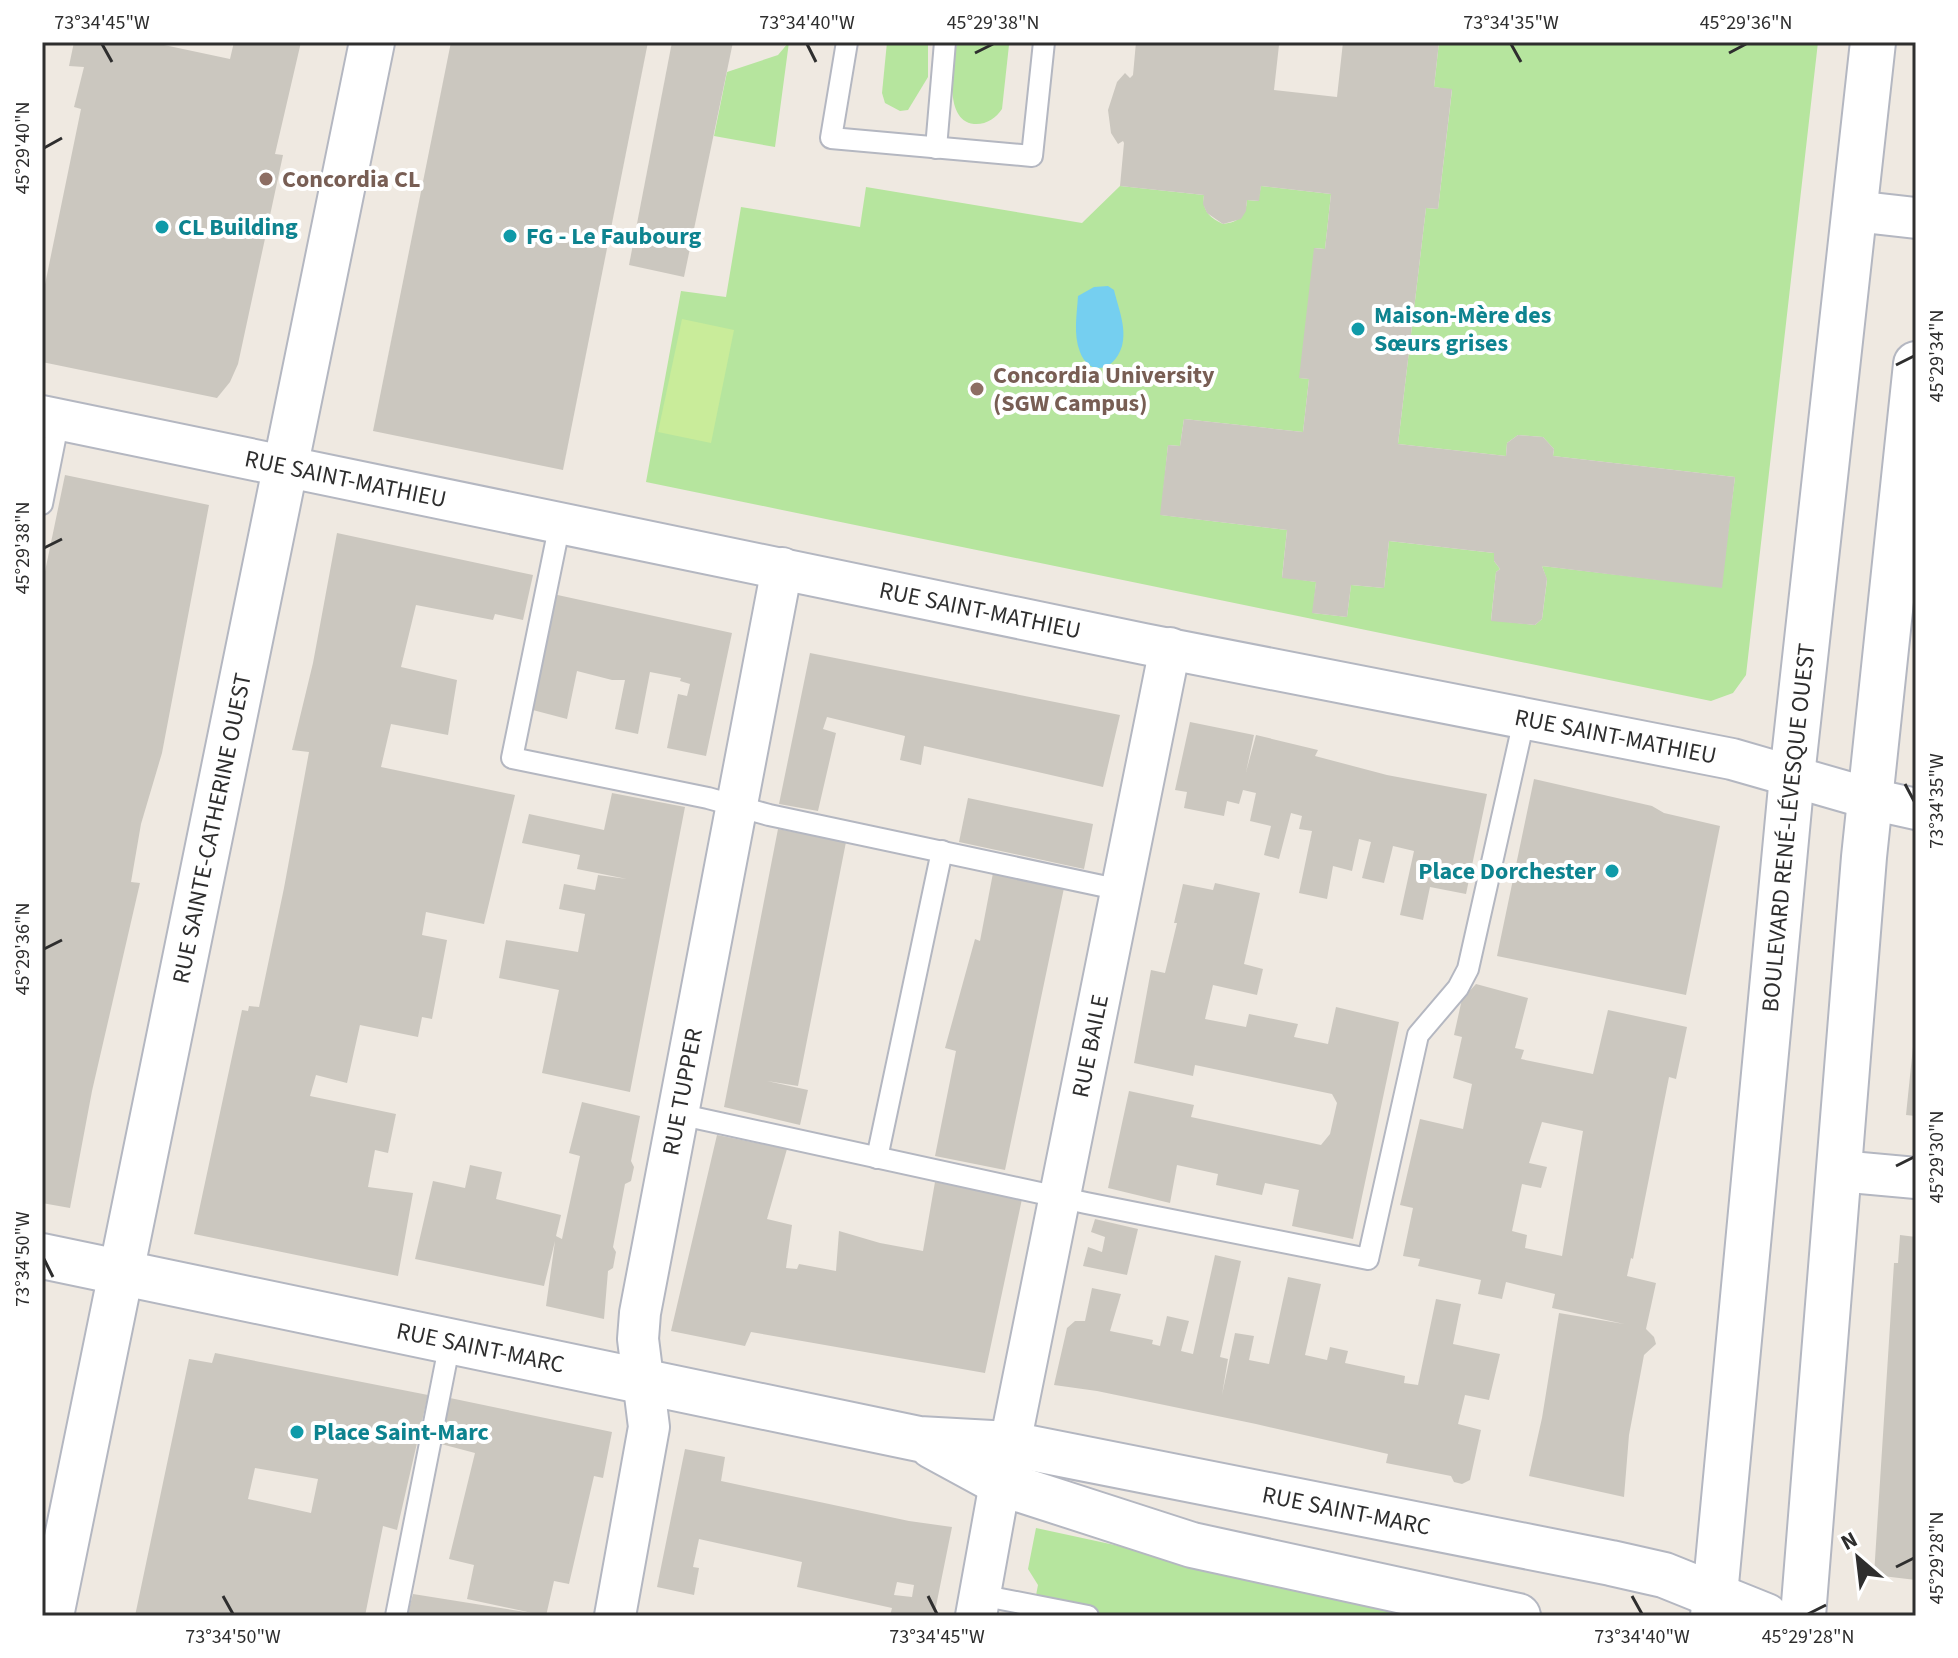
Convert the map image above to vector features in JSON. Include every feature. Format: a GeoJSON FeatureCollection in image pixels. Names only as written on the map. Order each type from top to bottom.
{"type":"FeatureCollection","features":[{"type":"Feature","properties":{"kind":"street","name":"RUE SAINTE-CATHERINE OUEST"},"geometry":{"type":"LineString","coordinates":[[51,1616],[372,42]]}},
{"type":"Feature","properties":{"kind":"street","name":"BOULEVARD RENÉ-LÉVESQUE OUEST"},"geometry":{"type":"LineString","coordinates":[[1714,1605],[1792,776],[1873,42]]}},
{"type":"Feature","properties":{"kind":"street"},"geometry":{"type":"LineString","coordinates":[[1854,211],[1916,218]]}},
{"type":"Feature","properties":{"kind":"street"},"geometry":{"type":"LineString","coordinates":[[1803,1616],[1864,857],[1916,364]]}},
{"type":"Feature","properties":{"kind":"street","name":"RUE SAINT-MATHIEU"},"geometry":{"type":"LineString","coordinates":[[50,418],[1524,720],[1732,759],[1916,809]]}},
{"type":"Feature","properties":{"kind":"street","name":"RUE TUPPER"},"geometry":{"type":"LineString","coordinates":[[615,1616],[649,1427],[638,1327],[782,568]]}},
{"type":"Feature","properties":{"kind":"street","name":"RUE BAILE"},"geometry":{"type":"LineString","coordinates":[[978,1605],[1170,648]]}},
{"type":"Feature","properties":{"kind":"street"},"geometry":{"type":"LineString","coordinates":[[1839,1171],[1916,1178]]}},
{"type":"Feature","properties":{"kind":"street","name":"RUE SAINT-MARC"},"geometry":{"type":"LineString","coordinates":[[42,1256],[919,1439],[1005,1464],[1611,1563],[1664,1575],[1714,1605],[1766,1616]]}},
{"type":"Feature","properties":{"kind":"street","name":"RUE SAINT-MARC"},"geometry":{"type":"LineString","coordinates":[[1005,1464],[1192,1545],[1518,1616]]}},
{"type":"Feature","properties":{"kind":"lane"},"geometry":{"type":"LineString","coordinates":[[847,42],[831,138],[1032,156],[1044,42]]}},
{"type":"Feature","properties":{"kind":"lane"},"geometry":{"type":"LineString","coordinates":[[936,148],[945,42]]}},
{"type":"Feature","properties":{"kind":"lane"},"geometry":{"type":"LineString","coordinates":[[42,504],[50,418]]}},
{"type":"Feature","properties":{"kind":"lane"},"geometry":{"type":"LineString","coordinates":[[560,523],[512,758],[1121,890]]}},
{"type":"Feature","properties":{"kind":"lane"},"geometry":{"type":"LineString","coordinates":[[678,1114],[1368,1259],[1418,1035],[1458,988],[1468,969],[1524,720]]}},
{"type":"Feature","properties":{"kind":"lane"},"geometry":{"type":"LineString","coordinates":[[877,1158],[942,851]]}},
{"type":"Feature","properties":{"kind":"lane"},"geometry":{"type":"LineString","coordinates":[[396,1616],[450,1342]]}},
{"type":"Feature","properties":{"kind":"lane"},"geometry":{"type":"LineString","coordinates":[[978,1605],[1088,1616]]}},
{"type":"Feature","properties":{"kind":"green space"},"geometry":{"type":"Polygon","coordinates":[[[789,42],[775,147],[714,136],[727,72],[778,55],[789,42]]]}},
{"type":"Feature","properties":{"kind":"green space"},"geometry":{"type":"Polygon","coordinates":[[[887,42],[928,42],[928,77],[908,110],[900,111],[885,103],[882,93],[887,42]]]}},
{"type":"Feature","properties":{"kind":"green space"},"geometry":{"type":"Polygon","coordinates":[[[957,42],[1009,45],[1002,109],[987,122],[974,124],[964,120],[957,112],[952,89],[957,42]]]}},
{"type":"Feature","properties":{"kind":"green space"},"geometry":{"type":"Polygon","coordinates":[[[1439,42],[1818,42],[1746,675],[1733,693],[1711,701],[646,482],[681,291],[726,297],[741,207],[860,227],[866,187],[1082,223],[1120,186],[1204,195],[1208,213],[1223,224],[1241,217],[1247,200],[1258,201],[1261,186],[1331,194],[1325,249],[1315,248],[1300,378],[1309,379],[1303,432],[1184,419],[1180,446],[1168,445],[1161,515],[1287,530],[1282,577],[1316,582],[1313,613],[1347,617],[1351,585],[1384,588],[1389,541],[1494,553],[1494,561],[1500,569],[1496,572],[1491,620],[1535,625],[1542,619],[1547,580],[1542,566],[1721,587],[1735,477],[1553,456],[1554,449],[1543,437],[1518,435],[1507,443],[1506,456],[1398,444],[1426,208],[1438,209],[1452,90],[1434,87],[1439,42]]]}},
{"type":"Feature","properties":{"kind":"green space"},"geometry":{"type":"Polygon","coordinates":[[[682,319],[734,330],[711,443],[658,432],[682,319]]]}},
{"type":"Feature","properties":{"kind":"green space"},"geometry":{"type":"Polygon","coordinates":[[[1036,1528],[1444,1616],[1032,1616],[1038,1585],[1028,1569],[1036,1528]]]}},
{"type":"Feature","properties":{"kind":"water"},"geometry":{"type":"Polygon","coordinates":[[[1108,286],[1114,290],[1121,318],[1122,346],[1114,361],[1096,368],[1084,360],[1078,345],[1078,296],[1094,287],[1108,286]]]}},
{"type":"Feature","properties":{"kind":"building","name":"CL Building"},"geometry":{"type":"Polygon","coordinates":[[[74,42],[150,42],[230,59],[234,42],[301,42],[275,154],[283,155],[238,364],[230,382],[217,398],[42,362],[42,299],[81,109],[74,107],[84,67],[69,66],[74,42]]]}},
{"type":"Feature","properties":{"kind":"building","name":"FG - Le Faubourg"},"geometry":{"type":"Polygon","coordinates":[[[451,42],[648,42],[563,470],[373,431],[451,42]]]}},
{"type":"Feature","properties":{"kind":"building"},"geometry":{"type":"Polygon","coordinates":[[[672,42],[733,42],[684,277],[629,265],[672,42]]]}},
{"type":"Feature","properties":{"kind":"building","name":"Maison-Mère des Sœurs grises"},"geometry":{"type":"Polygon","coordinates":[[[1136,42],[1270,42],[1270,45],[1279,45],[1274,90],[1337,97],[1343,42],[1439,42],[1434,87],[1452,89],[1438,209],[1426,208],[1398,444],[1506,456],[1507,443],[1518,435],[1543,437],[1554,449],[1553,456],[1735,477],[1722,588],[1542,566],[1547,579],[1542,619],[1535,625],[1491,621],[1496,572],[1500,569],[1494,561],[1494,553],[1389,541],[1384,588],[1351,585],[1347,617],[1312,613],[1316,582],[1282,578],[1287,530],[1160,515],[1168,445],[1180,446],[1184,419],[1303,432],[1309,379],[1299,378],[1314,248],[1325,249],[1331,194],[1261,186],[1259,201],[1247,200],[1241,219],[1223,224],[1207,213],[1203,204],[1204,195],[1120,186],[1124,143],[1118,144],[1111,133],[1108,110],[1117,82],[1125,73],[1130,78],[1133,75],[1136,42]]]}},
{"type":"Feature","properties":{"kind":"building"},"geometry":{"type":"Polygon","coordinates":[[[65,475],[209,505],[162,753],[141,824],[131,882],[140,883],[92,1091],[70,1208],[42,1203],[42,586],[65,475]]]}},
{"type":"Feature","properties":{"kind":"building"},"geometry":{"type":"Polygon","coordinates":[[[337,533],[533,575],[523,620],[495,614],[493,620],[416,605],[401,667],[457,680],[448,735],[391,724],[381,767],[515,795],[484,924],[426,912],[422,935],[447,940],[432,1019],[422,1017],[418,1037],[360,1025],[347,1083],[316,1075],[310,1096],[396,1114],[388,1153],[375,1150],[368,1187],[413,1193],[398,1276],[194,1234],[242,1010],[248,1011],[249,1006],[259,1007],[284,888],[309,752],[292,750],[313,663],[337,533]]]}},
{"type":"Feature","properties":{"kind":"building"},"geometry":{"type":"Polygon","coordinates":[[[553,594],[732,633],[706,756],[667,748],[678,694],[687,696],[690,684],[680,681],[681,678],[650,672],[638,734],[615,729],[625,680],[577,671],[567,719],[529,709],[553,594]]]}},
{"type":"Feature","properties":{"kind":"building"},"geometry":{"type":"Polygon","coordinates":[[[810,653],[1120,715],[1103,787],[924,746],[921,765],[900,760],[905,736],[827,717],[823,729],[836,733],[818,811],[779,804],[810,653]]]}},
{"type":"Feature","properties":{"kind":"building"},"geometry":{"type":"Polygon","coordinates":[[[1190,722],[1254,735],[1246,772],[1256,735],[1318,750],[1315,756],[1387,775],[1487,794],[1466,894],[1430,887],[1423,920],[1400,915],[1414,851],[1393,846],[1384,883],[1362,878],[1371,842],[1359,839],[1352,871],[1333,866],[1327,899],[1299,893],[1312,831],[1299,829],[1302,816],[1291,813],[1279,859],[1264,855],[1271,826],[1250,821],[1256,793],[1243,790],[1239,804],[1227,801],[1224,816],[1184,808],[1187,792],[1175,790],[1190,722]]]}},
{"type":"Feature","properties":{"kind":"building","name":"Place Dorchester"},"geometry":{"type":"Polygon","coordinates":[[[1534,779],[1652,806],[1664,813],[1720,826],[1686,995],[1497,956],[1534,779]]]}},
{"type":"Feature","properties":{"kind":"building"},"geometry":{"type":"Polygon","coordinates":[[[612,793],[685,807],[630,1092],[542,1073],[559,990],[499,978],[506,940],[578,952],[585,914],[559,909],[564,884],[595,890],[598,875],[627,879],[577,869],[580,855],[522,843],[529,814],[604,830],[612,793]]]}},
{"type":"Feature","properties":{"kind":"building"},"geometry":{"type":"Polygon","coordinates":[[[968,798],[1093,824],[1084,869],[959,842],[968,798]]]}},
{"type":"Feature","properties":{"kind":"building"},"geometry":{"type":"Polygon","coordinates":[[[778,829],[846,842],[798,1086],[767,1081],[808,1090],[800,1125],[724,1107],[778,829]]]}},
{"type":"Feature","properties":{"kind":"building"},"geometry":{"type":"Polygon","coordinates":[[[993,873],[1064,888],[1005,1170],[935,1156],[956,1051],[945,1048],[975,939],[980,941],[993,873]]]}},
{"type":"Feature","properties":{"kind":"building"},"geometry":{"type":"Polygon","coordinates":[[[1215,883],[1260,893],[1244,964],[1263,969],[1257,995],[1213,985],[1205,1019],[1246,1027],[1249,1014],[1298,1024],[1294,1037],[1328,1044],[1336,1007],[1399,1022],[1353,1239],[1292,1226],[1299,1190],[1265,1183],[1262,1195],[1216,1185],[1218,1174],[1177,1165],[1170,1203],[1108,1188],[1129,1091],[1194,1105],[1191,1117],[1321,1145],[1330,1134],[1337,1103],[1332,1094],[1195,1065],[1193,1076],[1134,1063],[1151,970],[1165,973],[1183,884],[1213,890],[1215,883]]]}},
{"type":"Feature","properties":{"kind":"building"},"geometry":{"type":"Polygon","coordinates":[[[1476,984],[1528,998],[1515,1048],[1524,1050],[1521,1059],[1593,1074],[1608,1010],[1687,1027],[1676,1079],[1669,1077],[1627,1276],[1656,1283],[1646,1329],[1656,1344],[1644,1355],[1629,1435],[1624,1497],[1529,1476],[1559,1313],[1624,1324],[1552,1308],[1555,1294],[1506,1282],[1502,1299],[1478,1294],[1481,1280],[1418,1266],[1420,1259],[1403,1256],[1413,1208],[1400,1205],[1420,1119],[1463,1129],[1472,1084],[1453,1078],[1462,1037],[1454,1035],[1462,999],[1476,984]],[[1542,1122],[1529,1163],[1547,1167],[1541,1188],[1522,1184],[1512,1231],[1527,1235],[1525,1248],[1562,1256],[1583,1131],[1542,1122]]]}},
{"type":"Feature","properties":{"kind":"building"},"geometry":{"type":"Polygon","coordinates":[[[1916,1037],[1916,1116],[1906,1115],[1916,1037]]]}},
{"type":"Feature","properties":{"kind":"building"},"geometry":{"type":"Polygon","coordinates":[[[582,1102],[640,1116],[631,1161],[634,1167],[631,1181],[625,1184],[613,1247],[616,1252],[613,1268],[608,1271],[604,1319],[546,1306],[555,1241],[544,1286],[415,1259],[433,1181],[465,1188],[470,1165],[502,1172],[496,1199],[561,1215],[556,1236],[562,1239],[580,1156],[569,1153],[582,1102]]]}},
{"type":"Feature","properties":{"kind":"building"},"geometry":{"type":"Polygon","coordinates":[[[717,1135],[787,1149],[767,1219],[792,1225],[786,1268],[797,1269],[799,1264],[836,1271],[839,1231],[923,1251],[935,1182],[1022,1199],[985,1373],[751,1332],[745,1346],[671,1331],[717,1135]]]}},
{"type":"Feature","properties":{"kind":"building"},"geometry":{"type":"Polygon","coordinates":[[[1095,1219],[1138,1229],[1127,1275],[1083,1266],[1088,1247],[1102,1252],[1105,1237],[1091,1232],[1095,1219]]]}},
{"type":"Feature","properties":{"kind":"building"},"geometry":{"type":"Polygon","coordinates":[[[1900,1235],[1916,1237],[1916,1580],[1874,1575],[1894,1263],[1898,1263],[1900,1235]]]}},
{"type":"Feature","properties":{"kind":"building"},"geometry":{"type":"Polygon","coordinates":[[[1215,1255],[1241,1261],[1220,1357],[1228,1359],[1222,1395],[1235,1333],[1254,1336],[1249,1360],[1269,1364],[1288,1277],[1321,1284],[1305,1355],[1327,1360],[1330,1347],[1348,1351],[1345,1363],[1405,1376],[1404,1383],[1418,1385],[1436,1299],[1461,1304],[1453,1344],[1500,1354],[1489,1400],[1465,1395],[1458,1424],[1481,1430],[1470,1480],[1462,1484],[1454,1482],[1451,1476],[1386,1463],[1388,1454],[1097,1391],[1054,1385],[1067,1328],[1075,1321],[1085,1321],[1092,1288],[1121,1294],[1110,1331],[1153,1340],[1152,1344],[1160,1346],[1167,1316],[1189,1321],[1181,1351],[1193,1354],[1215,1255]]]}},
{"type":"Feature","properties":{"kind":"building"},"geometry":{"type":"Polygon","coordinates":[[[215,1353],[428,1395],[397,1530],[383,1526],[365,1616],[135,1616],[189,1359],[212,1363],[215,1353]],[[255,1468],[248,1499],[311,1513],[318,1479],[255,1468]]]}},
{"type":"Feature","properties":{"kind":"building"},"geometry":{"type":"Polygon","coordinates":[[[450,1398],[612,1432],[603,1478],[594,1476],[569,1584],[554,1581],[546,1616],[407,1616],[413,1594],[532,1613],[467,1599],[474,1565],[449,1559],[475,1453],[441,1444],[450,1398]]]}},
{"type":"Feature","properties":{"kind":"building"},"geometry":{"type":"Polygon","coordinates":[[[685,1449],[725,1457],[721,1481],[909,1521],[952,1527],[934,1616],[890,1616],[892,1608],[797,1587],[802,1562],[699,1539],[693,1567],[699,1568],[694,1595],[657,1587],[685,1449]],[[897,1582],[894,1595],[912,1597],[914,1585],[897,1582]]]}},
{"type":"Feature","properties":{"kind":"place","name":"Concordia CL"},"geometry":{"type":"Point","coordinates":[266,179]}},
{"type":"Feature","properties":{"kind":"place","name":"CL Building"},"geometry":{"type":"Point","coordinates":[162,227]}},
{"type":"Feature","properties":{"kind":"place","name":"FG - Le Faubourg"},"geometry":{"type":"Point","coordinates":[510,236]}},
{"type":"Feature","properties":{"kind":"place","name":"Maison-Mère des Sœurs grises"},"geometry":{"type":"Point","coordinates":[1358,329]}},
{"type":"Feature","properties":{"kind":"place","name":"Concordia University (SGW Campus)"},"geometry":{"type":"Point","coordinates":[977,389]}},
{"type":"Feature","properties":{"kind":"place","name":"Place Dorchester"},"geometry":{"type":"Point","coordinates":[1612,871]}},
{"type":"Feature","properties":{"kind":"place","name":"Place Saint-Marc"},"geometry":{"type":"Point","coordinates":[297,1432]}}]}
